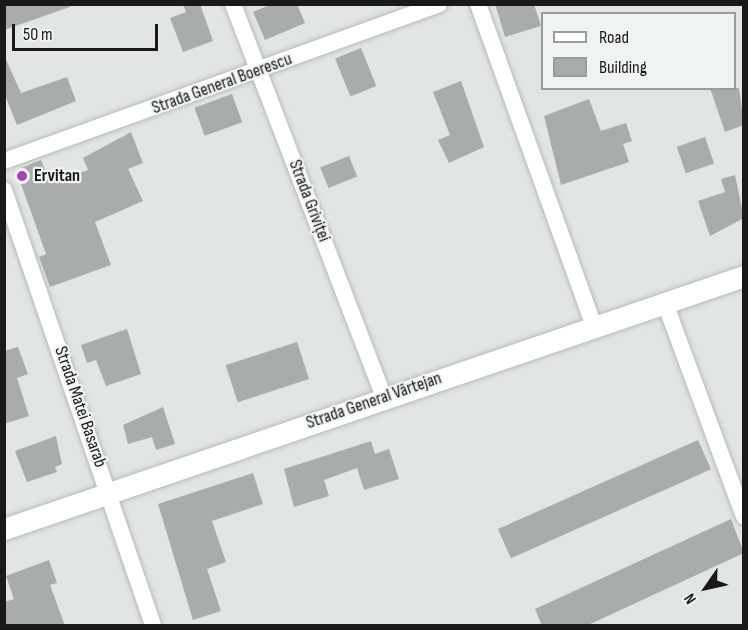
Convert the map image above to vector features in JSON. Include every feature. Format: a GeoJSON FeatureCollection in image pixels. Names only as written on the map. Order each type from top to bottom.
{"type":"FeatureCollection","features":[{"type":"Feature","properties":{"kind":"street","name":"Strada Griviței"},"geometry":{"type":"LineString","coordinates":[[233,4],[384,398]]}},
{"type":"Feature","properties":{"kind":"street","name":"Strada General Boerescu"},"geometry":{"type":"LineString","coordinates":[[4,161],[439,4]]}},
{"type":"Feature","properties":{"kind":"street"},"geometry":{"type":"LineString","coordinates":[[478,4],[594,327]]}},
{"type":"Feature","properties":{"kind":"street","name":"Strada Matei Basarab"},"geometry":{"type":"LineString","coordinates":[[4,190],[110,493],[153,626]]}},
{"type":"Feature","properties":{"kind":"street","name":"Strada General Vârtejan"},"geometry":{"type":"LineString","coordinates":[[4,529],[744,276]]}},
{"type":"Feature","properties":{"kind":"street"},"geometry":{"type":"LineString","coordinates":[[665,303],[744,517]]}},
{"type":"Feature","properties":{"kind":"building"},"geometry":{"type":"Polygon","coordinates":[[[4,4],[70,4],[70,7],[4,30],[4,4]]]}},
{"type":"Feature","properties":{"kind":"building"},"geometry":{"type":"Polygon","coordinates":[[[183,4],[200,4],[213,41],[183,52],[170,18],[186,12],[183,4]]]}},
{"type":"Feature","properties":{"kind":"building"},"geometry":{"type":"Polygon","coordinates":[[[272,4],[297,4],[305,23],[265,40],[253,12],[272,4]]]}},
{"type":"Feature","properties":{"kind":"building"},"geometry":{"type":"Polygon","coordinates":[[[495,4],[534,4],[541,26],[505,37],[495,4]]]}},
{"type":"Feature","properties":{"kind":"building"},"geometry":{"type":"Polygon","coordinates":[[[361,48],[376,86],[350,97],[335,58],[361,48]]]}},
{"type":"Feature","properties":{"kind":"building"},"geometry":{"type":"Polygon","coordinates":[[[4,55],[21,93],[67,77],[76,101],[17,125],[4,93],[4,55]]]}},
{"type":"Feature","properties":{"kind":"building"},"geometry":{"type":"Polygon","coordinates":[[[461,81],[484,147],[449,163],[438,140],[450,135],[433,92],[461,81]]]}},
{"type":"Feature","properties":{"kind":"building"},"geometry":{"type":"Polygon","coordinates":[[[739,88],[744,125],[725,132],[711,90],[739,88]]]}},
{"type":"Feature","properties":{"kind":"building"},"geometry":{"type":"Polygon","coordinates":[[[232,94],[242,122],[205,136],[194,108],[232,94]]]}},
{"type":"Feature","properties":{"kind":"building"},"geometry":{"type":"Polygon","coordinates":[[[589,99],[601,131],[626,123],[632,141],[623,144],[629,162],[561,185],[544,116],[589,99]]]}},
{"type":"Feature","properties":{"kind":"building"},"geometry":{"type":"Polygon","coordinates":[[[131,132],[143,163],[128,169],[143,201],[95,222],[111,265],[50,287],[39,257],[46,254],[16,170],[41,160],[50,183],[88,170],[83,158],[131,132]]]}},
{"type":"Feature","properties":{"kind":"building"},"geometry":{"type":"Polygon","coordinates":[[[705,137],[714,163],[686,173],[677,147],[705,137]]]}},
{"type":"Feature","properties":{"kind":"building"},"geometry":{"type":"Polygon","coordinates":[[[349,156],[357,176],[328,188],[320,168],[349,156]]]}},
{"type":"Feature","properties":{"kind":"building"},"geometry":{"type":"Polygon","coordinates":[[[735,175],[744,218],[710,236],[698,201],[725,192],[721,179],[735,175]]]}},
{"type":"Feature","properties":{"kind":"building"},"geometry":{"type":"Polygon","coordinates":[[[127,329],[141,374],[106,386],[96,360],[87,363],[81,345],[127,329]]]}},
{"type":"Feature","properties":{"kind":"building"},"geometry":{"type":"Polygon","coordinates":[[[297,342],[309,379],[238,402],[226,365],[297,342]]]}},
{"type":"Feature","properties":{"kind":"building"},"geometry":{"type":"Polygon","coordinates":[[[18,347],[28,374],[17,378],[29,416],[4,424],[4,351],[18,347]]]}},
{"type":"Feature","properties":{"kind":"building"},"geometry":{"type":"Polygon","coordinates":[[[163,407],[175,444],[156,450],[152,437],[128,444],[123,425],[163,407]]]}},
{"type":"Feature","properties":{"kind":"building"},"geometry":{"type":"Polygon","coordinates":[[[56,436],[62,464],[55,467],[57,472],[27,482],[15,451],[56,436]]]}},
{"type":"Feature","properties":{"kind":"building"},"geometry":{"type":"Polygon","coordinates":[[[698,440],[711,469],[511,558],[498,529],[698,440]]]}},
{"type":"Feature","properties":{"kind":"building"},"geometry":{"type":"Polygon","coordinates":[[[371,441],[375,454],[389,449],[399,479],[364,490],[357,468],[324,480],[329,496],[294,507],[284,469],[371,441]]]}},
{"type":"Feature","properties":{"kind":"building"},"geometry":{"type":"Polygon","coordinates":[[[253,473],[263,504],[212,521],[226,562],[207,569],[221,611],[193,620],[158,504],[253,473]]]}},
{"type":"Feature","properties":{"kind":"building"},"geometry":{"type":"Polygon","coordinates":[[[731,519],[744,553],[586,626],[542,626],[535,609],[731,519]]]}},
{"type":"Feature","properties":{"kind":"building"},"geometry":{"type":"Polygon","coordinates":[[[49,560],[57,583],[50,585],[65,626],[4,626],[4,602],[14,599],[6,576],[49,560]]]}},
{"type":"Feature","properties":{"kind":"place","name":"Ervitan"},"geometry":{"type":"Point","coordinates":[22,176]}}]}
